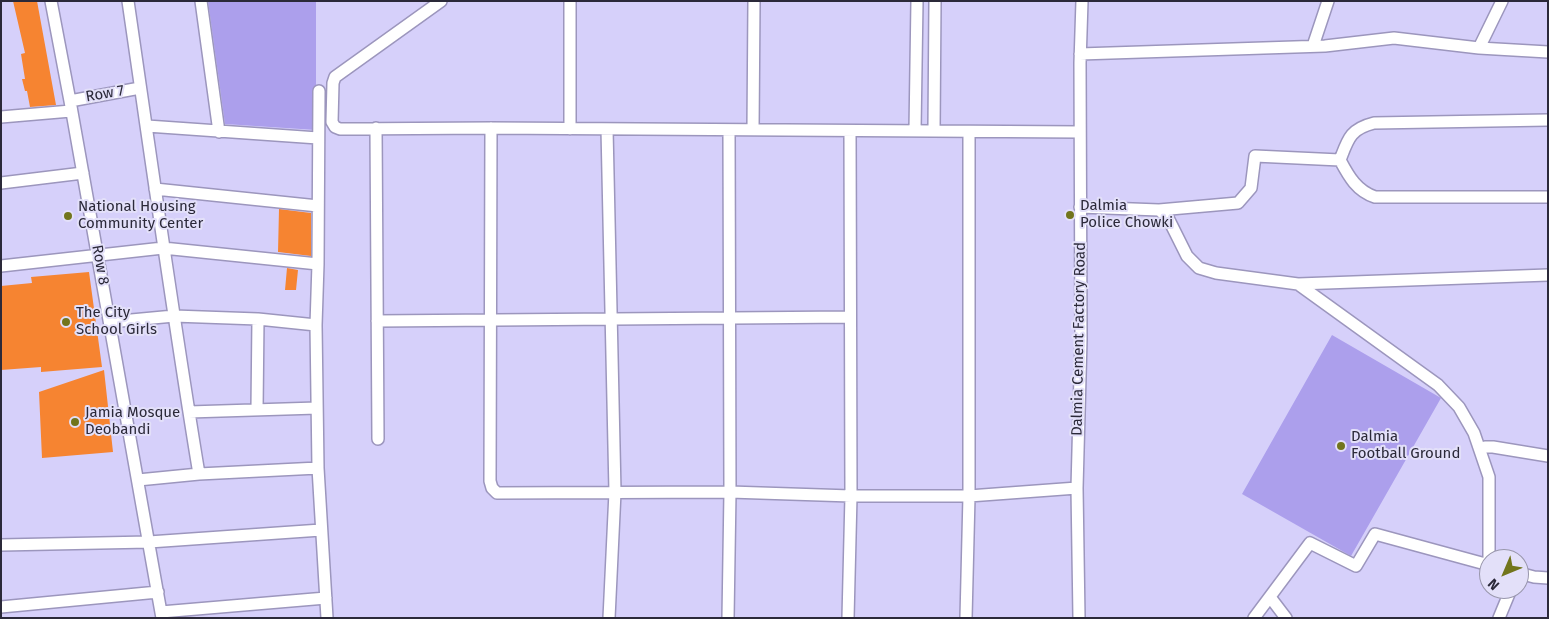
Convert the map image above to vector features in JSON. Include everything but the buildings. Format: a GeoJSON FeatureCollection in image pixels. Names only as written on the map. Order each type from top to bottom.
{"type":"FeatureCollection","features":[{"type":"Feature","properties":{"kind":"street","name":"Row 8"},"geometry":{"type":"LineString","coordinates":[[50,1],[71,106],[162,615]]}},
{"type":"Feature","properties":{"kind":"street"},"geometry":{"type":"LineString","coordinates":[[128,1],[163,248],[199,474]]}},
{"type":"Feature","properties":{"kind":"street"},"geometry":{"type":"LineString","coordinates":[[201,1],[218,132]]}},
{"type":"Feature","properties":{"kind":"street"},"geometry":{"type":"LineString","coordinates":[[441,1],[335,77],[332,113],[334,127],[340,129],[491,128],[1080,132]]}},
{"type":"Feature","properties":{"kind":"street"},"geometry":{"type":"LineString","coordinates":[[570,1],[570,129]]}},
{"type":"Feature","properties":{"kind":"street"},"geometry":{"type":"LineString","coordinates":[[753,130],[754,1]]}},
{"type":"Feature","properties":{"kind":"street"},"geometry":{"type":"LineString","coordinates":[[915,130],[917,1]]}},
{"type":"Feature","properties":{"kind":"street"},"geometry":{"type":"LineString","coordinates":[[934,130],[935,1]]}},
{"type":"Feature","properties":{"kind":"street","name":"Dalmia Cement Factory Road"},"geometry":{"type":"LineString","coordinates":[[1079,618],[1077,488],[1081,339],[1080,54],[1082,1]]}},
{"type":"Feature","properties":{"kind":"street"},"geometry":{"type":"LineString","coordinates":[[1313,46],[1328,1]]}},
{"type":"Feature","properties":{"kind":"street"},"geometry":{"type":"LineString","coordinates":[[1479,48],[1502,1]]}},
{"type":"Feature","properties":{"kind":"street"},"geometry":{"type":"LineString","coordinates":[[1080,54],[1313,46],[1394,38],[1479,48],[1548,52]]}},
{"type":"Feature","properties":{"kind":"street"},"geometry":{"type":"LineString","coordinates":[[916,66],[934,68]]}},
{"type":"Feature","properties":{"kind":"street","name":"Row 7"},"geometry":{"type":"LineString","coordinates":[[1,117],[71,106],[140,88]]}},
{"type":"Feature","properties":{"kind":"street"},"geometry":{"type":"LineString","coordinates":[[318,91],[316,325],[318,468],[327,618]]}},
{"type":"Feature","properties":{"kind":"street"},"geometry":{"type":"LineString","coordinates":[[1548,120],[1374,123],[1361,126],[1350,135],[1340,160],[1350,179],[1365,193],[1375,197],[1548,197]]}},
{"type":"Feature","properties":{"kind":"street"},"geometry":{"type":"LineString","coordinates":[[147,126],[318,138]]}},
{"type":"Feature","properties":{"kind":"street"},"geometry":{"type":"LineString","coordinates":[[376,128],[378,439]]}},
{"type":"Feature","properties":{"kind":"street"},"geometry":{"type":"LineString","coordinates":[[491,128],[490,481],[492,488],[497,493],[730,492],[851,496],[969,496],[1077,488]]}},
{"type":"Feature","properties":{"kind":"street"},"geometry":{"type":"LineString","coordinates":[[607,129],[615,492],[609,618]]}},
{"type":"Feature","properties":{"kind":"street"},"geometry":{"type":"LineString","coordinates":[[728,618],[730,492],[729,130]]}},
{"type":"Feature","properties":{"kind":"street"},"geometry":{"type":"LineString","coordinates":[[848,618],[851,496],[850,131]]}},
{"type":"Feature","properties":{"kind":"street"},"geometry":{"type":"LineString","coordinates":[[966,618],[969,496],[969,132]]}},
{"type":"Feature","properties":{"kind":"street"},"geometry":{"type":"LineString","coordinates":[[1080,207],[1159,210],[1238,203],[1251,188],[1255,156],[1340,160]]}},
{"type":"Feature","properties":{"kind":"street"},"geometry":{"type":"LineString","coordinates":[[1,183],[83,173]]}},
{"type":"Feature","properties":{"kind":"street"},"geometry":{"type":"LineString","coordinates":[[155,189],[318,206]]}},
{"type":"Feature","properties":{"kind":"street"},"geometry":{"type":"LineString","coordinates":[[1159,210],[1168,218],[1187,256],[1199,268],[1216,273],[1298,284],[1548,275]]}},
{"type":"Feature","properties":{"kind":"street"},"geometry":{"type":"LineString","coordinates":[[1,266],[163,248],[318,264]]}},
{"type":"Feature","properties":{"kind":"street"},"geometry":{"type":"LineString","coordinates":[[1298,284],[1438,385],[1459,407],[1474,433],[1489,477],[1489,549]]}},
{"type":"Feature","properties":{"kind":"street"},"geometry":{"type":"LineString","coordinates":[[110,322],[174,316],[258,319],[316,325]]}},
{"type":"Feature","properties":{"kind":"street"},"geometry":{"type":"LineString","coordinates":[[377,321],[850,317]]}},
{"type":"Feature","properties":{"kind":"street"},"geometry":{"type":"LineString","coordinates":[[257,409],[258,319]]}},
{"type":"Feature","properties":{"kind":"street"},"geometry":{"type":"LineString","coordinates":[[189,412],[317,408]]}},
{"type":"Feature","properties":{"kind":"street"},"geometry":{"type":"LineString","coordinates":[[1480,450],[1485,447],[1493,447],[1548,456]]}},
{"type":"Feature","properties":{"kind":"street"},"geometry":{"type":"LineString","coordinates":[[138,480],[199,474],[318,468]]}},
{"type":"Feature","properties":{"kind":"street"},"geometry":{"type":"LineString","coordinates":[[1,545],[149,542],[321,530]]}},
{"type":"Feature","properties":{"kind":"street"},"geometry":{"type":"LineString","coordinates":[[1254,618],[1310,543],[1356,566],[1375,534],[1479,562]]}},
{"type":"Feature","properties":{"kind":"street"},"geometry":{"type":"LineString","coordinates":[[1529,576],[1548,578]]}},
{"type":"Feature","properties":{"kind":"street"},"geometry":{"type":"LineString","coordinates":[[1,607],[158,592]]}},
{"type":"Feature","properties":{"kind":"street"},"geometry":{"type":"LineString","coordinates":[[1270,597],[1286,618]]}},
{"type":"Feature","properties":{"kind":"street"},"geometry":{"type":"LineString","coordinates":[[162,615],[326,598]]}},
{"type":"Feature","properties":{"kind":"street"},"geometry":{"type":"LineString","coordinates":[[1499,618],[1508,599]]}},
{"type":"Feature","properties":{"kind":"shaded area"},"geometry":{"type":"Polygon","coordinates":[[[208,1],[316,1],[316,130],[225,124],[208,1]]]}},
{"type":"Feature","properties":{"kind":"shaded area","name":"Dalmia Football Ground"},"geometry":{"type":"Polygon","coordinates":[[[1332,335],[1441,398],[1351,556],[1242,494],[1332,335]]]}},
{"type":"Feature","properties":{"kind":"place","name":"Dalmia Police Chowki"},"geometry":{"type":"Point","coordinates":[1070,215]}},
{"type":"Feature","properties":{"kind":"place","name":"National Housing Community Center"},"geometry":{"type":"Point","coordinates":[68,216]}},
{"type":"Feature","properties":{"kind":"place","name":"The City School Girls"},"geometry":{"type":"Point","coordinates":[66,322]}},
{"type":"Feature","properties":{"kind":"place","name":"Jamia Mosque Deobandi"},"geometry":{"type":"Point","coordinates":[75,422]}},
{"type":"Feature","properties":{"kind":"place","name":"Dalmia Football Ground"},"geometry":{"type":"Point","coordinates":[1341,446]}}]}
